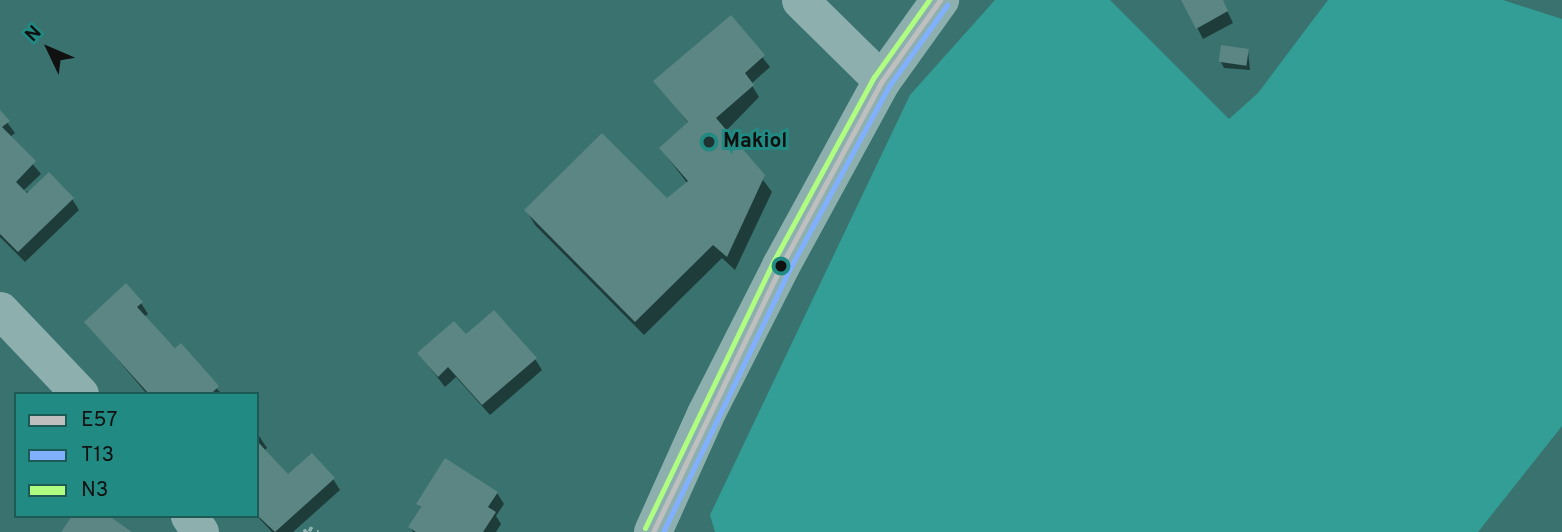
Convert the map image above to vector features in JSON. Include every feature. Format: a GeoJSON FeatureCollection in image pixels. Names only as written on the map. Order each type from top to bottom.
{"type":"FeatureCollection","features":[{"type":"Feature","properties":{"kind":"street"},"geometry":{"type":"LineString","coordinates":[[800,0],[882,81]]}},
{"type":"Feature","properties":{"kind":"street"},"geometry":{"type":"LineString","coordinates":[[653,532],[759,308],[882,81],[940,0]]}},
{"type":"Feature","properties":{"kind":"street"},"geometry":{"type":"LineString","coordinates":[[0,310],[78,392]]}},
{"type":"Feature","properties":{"kind":"path"},"geometry":{"type":"LineString","coordinates":[[304,532],[309,528],[318,532]]}},
{"type":"Feature","properties":{"kind":"shaded area"},"geometry":{"type":"Polygon","coordinates":[[[995,0],[1110,0],[1229,119],[1258,93],[1328,0],[1503,0],[1562,19],[1562,426],[1478,532],[715,532],[710,515],[910,95],[995,0]]]}},
{"type":"Feature","properties":{"kind":"building"},"geometry":{"type":"Polygon","coordinates":[[[1181,0],[1223,0],[1228,11],[1196,29],[1181,0]]]}},
{"type":"Feature","properties":{"kind":"building"},"geometry":{"type":"Polygon","coordinates":[[[731,15],[765,55],[745,73],[754,85],[716,118],[765,175],[727,257],[713,245],[635,322],[524,210],[602,133],[667,198],[688,181],[659,148],[688,122],[653,81],[731,15]]]}},
{"type":"Feature","properties":{"kind":"building"},"geometry":{"type":"Polygon","coordinates":[[[1221,45],[1249,49],[1246,66],[1219,62],[1221,45]]]}},
{"type":"Feature","properties":{"kind":"building"},"geometry":{"type":"Polygon","coordinates":[[[0,110],[10,121],[2,127],[36,161],[16,182],[27,193],[49,172],[74,198],[18,252],[0,234],[0,110]]]}},
{"type":"Feature","properties":{"kind":"building"},"geometry":{"type":"Polygon","coordinates":[[[126,283],[143,302],[137,307],[175,348],[181,343],[219,386],[213,392],[147,392],[84,322],[126,283]]]}},
{"type":"Feature","properties":{"kind":"building"},"geometry":{"type":"Polygon","coordinates":[[[494,310],[537,358],[482,405],[448,367],[438,377],[417,353],[454,321],[466,334],[494,310]]]}},
{"type":"Feature","properties":{"kind":"building"},"geometry":{"type":"Polygon","coordinates":[[[259,443],[288,474],[312,453],[335,478],[275,532],[259,517],[259,443]]]}},
{"type":"Feature","properties":{"kind":"building"},"geometry":{"type":"Polygon","coordinates":[[[445,458],[498,492],[488,507],[496,512],[483,532],[416,532],[408,527],[421,507],[416,504],[445,458]]]}},
{"type":"Feature","properties":{"kind":"building"},"geometry":{"type":"Polygon","coordinates":[[[71,518],[112,518],[132,532],[61,532],[71,518]]]}},
{"type":"Feature","properties":{"kind":"transit line","name":"N3"},"geometry":{"type":"LineString","coordinates":[[645,528],[773,262],[874,77],[929,0]]}},
{"type":"Feature","properties":{"kind":"transit line","name":"E57"},"geometry":{"type":"LineString","coordinates":[[653,532],[781,266],[882,81],[940,0]]}},
{"type":"Feature","properties":{"kind":"transit line","name":"T13"},"geometry":{"type":"LineString","coordinates":[[663,532],[789,270],[889,86],[947,5]]}},
{"type":"Feature","properties":{"kind":"place","name":"Makiol"},"geometry":{"type":"Point","coordinates":[709,142]}}]}
